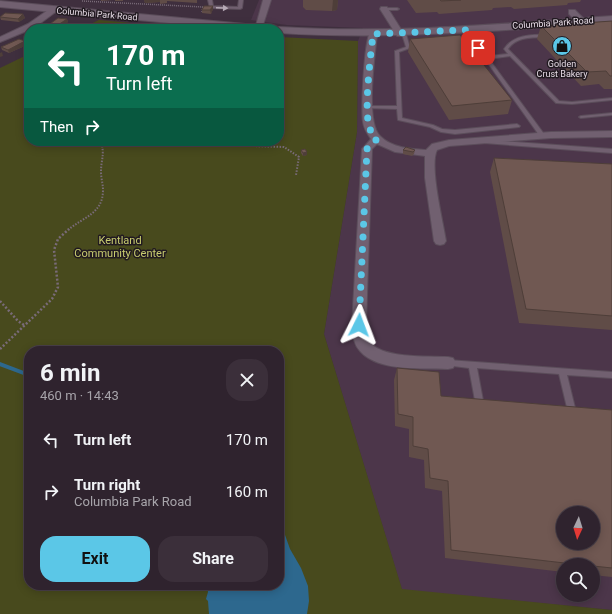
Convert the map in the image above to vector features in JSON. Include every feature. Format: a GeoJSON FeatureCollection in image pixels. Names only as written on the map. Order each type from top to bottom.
{"type":"FeatureCollection","features":[{"type":"Feature","properties":{"kind":"street"},"geometry":{"type":"LineString","coordinates":[[263,24],[267,0]]}},
{"type":"Feature","properties":{"kind":"street","name":"Columbia Park Road"},"geometry":{"type":"LineString","coordinates":[[0,4],[207,24]]}},
{"type":"Feature","properties":{"kind":"street"},"geometry":{"type":"LineString","coordinates":[[384,9],[402,34]]}},
{"type":"Feature","properties":{"kind":"street"},"geometry":{"type":"LineString","coordinates":[[34,24],[54,10]]}},
{"type":"Feature","properties":{"kind":"street"},"geometry":{"type":"LineString","coordinates":[[572,12],[581,21]]}},
{"type":"Feature","properties":{"kind":"street","name":"Columbia Park Road"},"geometry":{"type":"LineString","coordinates":[[284,30],[402,34],[612,19]]}},
{"type":"Feature","properties":{"kind":"street"},"geometry":{"type":"LineString","coordinates":[[0,40],[24,29]]}},
{"type":"Feature","properties":{"kind":"street"},"geometry":{"type":"LineString","coordinates":[[373,34],[368,84],[370,129],[377,139],[392,147],[408,151],[429,153]]}},
{"type":"Feature","properties":{"kind":"street"},"geometry":{"type":"LineString","coordinates":[[440,241],[430,173],[429,153],[438,145],[541,134],[612,134]]}},
{"type":"Feature","properties":{"kind":"street"},"geometry":{"type":"LineString","coordinates":[[377,139],[367,149],[359,325],[360,337],[363,345],[368,350],[383,357],[448,363]]}},
{"type":"Feature","properties":{"kind":"lane"},"geometry":{"type":"LineString","coordinates":[[210,0],[211,7],[240,8],[241,0]]}},
{"type":"Feature","properties":{"kind":"lane"},"geometry":{"type":"LineString","coordinates":[[384,9],[397,9]]}},
{"type":"Feature","properties":{"kind":"lane"},"geometry":{"type":"LineString","coordinates":[[466,30],[484,58],[541,134]]}},
{"type":"Feature","properties":{"kind":"lane"},"geometry":{"type":"LineString","coordinates":[[402,34],[410,48],[397,51],[400,118],[441,130],[455,132],[517,126]]}},
{"type":"Feature","properties":{"kind":"lane"},"geometry":{"type":"LineString","coordinates":[[549,36],[517,38],[508,45],[506,49],[511,56],[558,102],[572,103],[612,99]]}},
{"type":"Feature","properties":{"kind":"lane"},"geometry":{"type":"LineString","coordinates":[[484,58],[511,56]]}},
{"type":"Feature","properties":{"kind":"lane"},"geometry":{"type":"LineString","coordinates":[[368,106],[399,108]]}},
{"type":"Feature","properties":{"kind":"lane"},"geometry":{"type":"LineString","coordinates":[[581,116],[612,114]]}},
{"type":"Feature","properties":{"kind":"lane"},"geometry":{"type":"LineString","coordinates":[[472,141],[612,151]]}},
{"type":"Feature","properties":{"kind":"lane"},"geometry":{"type":"LineString","coordinates":[[448,363],[612,375]]}},
{"type":"Feature","properties":{"kind":"lane"},"geometry":{"type":"LineString","coordinates":[[472,364],[480,406]]}},
{"type":"Feature","properties":{"kind":"lane"},"geometry":{"type":"LineString","coordinates":[[562,371],[573,416]]}},
{"type":"Feature","properties":{"kind":"path"},"geometry":{"type":"LineString","coordinates":[[81,1],[203,7]]}},
{"type":"Feature","properties":{"kind":"path"},"geometry":{"type":"LineString","coordinates":[[0,349],[52,299],[58,287],[54,250],[58,240],[75,224],[93,214],[102,202],[103,190],[101,170],[104,152],[102,146]]}},
{"type":"Feature","properties":{"kind":"path"},"geometry":{"type":"LineString","coordinates":[[253,146],[284,146],[295,153],[299,157],[296,174]]}},
{"type":"Feature","properties":{"kind":"path"},"geometry":{"type":"LineString","coordinates":[[0,301],[24,326]]}},
{"type":"Feature","properties":{"kind":"shaded area"},"geometry":{"type":"Polygon","coordinates":[[[259,0],[612,0],[612,610],[402,590],[324,334],[357,132],[358,41],[363,28],[284,24],[251,20],[259,0]]]}},
{"type":"Feature","properties":{"kind":"green space"},"geometry":{"type":"Polygon","coordinates":[[[99,20],[143,24],[91,24],[99,20]]]}},
{"type":"Feature","properties":{"kind":"green space","name":"Kentland Community Center"},"geometry":{"type":"Polygon","coordinates":[[[284,37],[358,41],[357,132],[324,334],[402,589],[612,610],[612,614],[0,614],[0,68],[24,56],[24,146],[284,146],[284,37]]]}},
{"type":"Feature","properties":{"kind":"water"},"geometry":{"type":"Polygon","coordinates":[[[284,532],[290,549],[301,568],[308,586],[309,601],[307,614],[209,614],[208,601],[206,599],[208,590],[284,590],[284,532]]]}},
{"type":"Feature","properties":{"kind":"building"},"geometry":{"type":"Polygon","coordinates":[[[440,0],[461,0],[441,1],[440,0]]]}},
{"type":"Feature","properties":{"kind":"building"},"geometry":{"type":"Polygon","coordinates":[[[204,6],[213,6],[210,10],[202,10],[204,6]]]}},
{"type":"Feature","properties":{"kind":"building"},"geometry":{"type":"Polygon","coordinates":[[[5,13],[23,14],[18,19],[0,17],[5,13]]]}},
{"type":"Feature","properties":{"kind":"building"},"geometry":{"type":"Polygon","coordinates":[[[58,18],[67,19],[60,24],[50,24],[58,18]]]}},
{"type":"Feature","properties":{"kind":"building"},"geometry":{"type":"Polygon","coordinates":[[[612,21],[612,76],[610,76],[606,71],[587,72],[541,26],[612,21]]]}},
{"type":"Feature","properties":{"kind":"building"},"geometry":{"type":"Polygon","coordinates":[[[460,35],[512,100],[452,106],[410,39],[460,35]]]}},
{"type":"Feature","properties":{"kind":"building"},"geometry":{"type":"Polygon","coordinates":[[[19,39],[24,41],[8,50],[1,47],[19,39]]]}},
{"type":"Feature","properties":{"kind":"building"},"geometry":{"type":"Polygon","coordinates":[[[406,147],[415,150],[413,152],[403,150],[406,147]]]}},
{"type":"Feature","properties":{"kind":"building"},"geometry":{"type":"Polygon","coordinates":[[[305,149],[307,152],[303,153],[301,150],[305,149]]]}},
{"type":"Feature","properties":{"kind":"building"},"geometry":{"type":"Polygon","coordinates":[[[494,158],[612,164],[612,316],[526,309],[494,158]]]}},
{"type":"Feature","properties":{"kind":"building"},"geometry":{"type":"Polygon","coordinates":[[[397,368],[439,372],[441,396],[612,410],[612,568],[600,567],[600,558],[556,558],[556,562],[451,550],[448,481],[430,478],[428,449],[413,446],[413,417],[398,414],[397,368]]]}},
{"type":"Feature","properties":{"kind":"waterway"},"geometry":{"type":"LineString","coordinates":[[0,364],[24,373]]}},
{"type":"Feature","properties":{"kind":"place","name":"Golden Crust Bakery"},"geometry":{"type":"Point","coordinates":[562,46]}},
{"type":"Feature","properties":{"kind":"route"},"geometry":{"type":"LineString","coordinates":[[359,325],[367,149],[377,139],[370,129],[368,115],[368,84],[373,34],[466,30],[478,48]]}}]}
